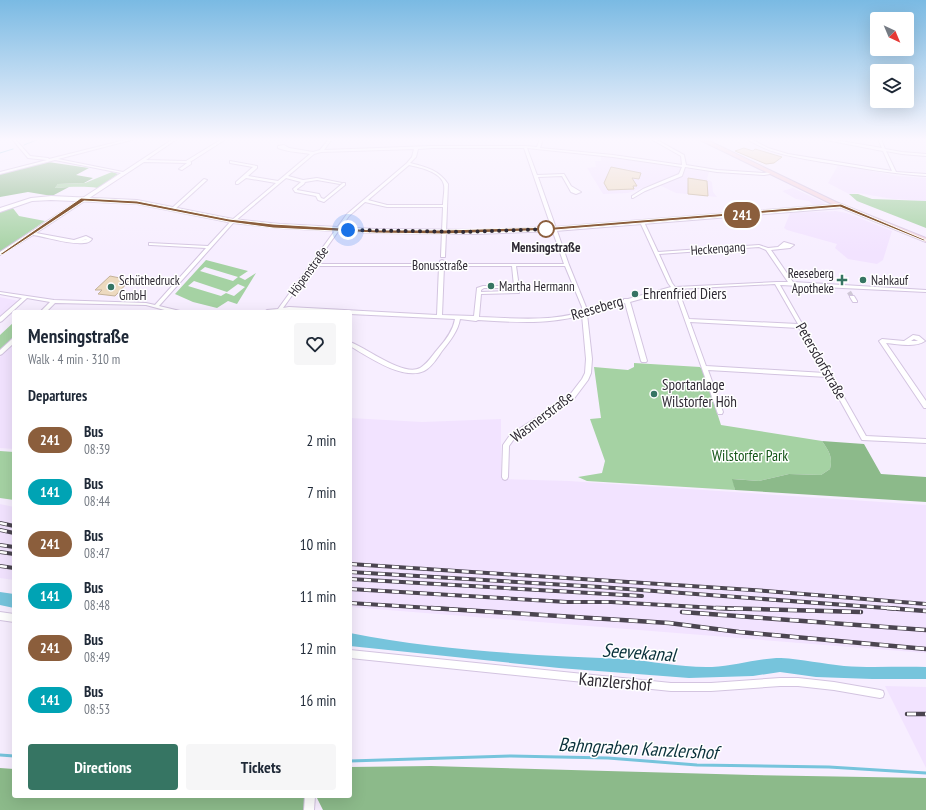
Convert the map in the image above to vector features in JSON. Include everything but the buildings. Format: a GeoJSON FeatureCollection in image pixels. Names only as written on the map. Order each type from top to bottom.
{"type":"FeatureCollection","features":[{"type":"Feature","properties":{"kind":"main road"},"geometry":{"type":"LineString","coordinates":[[778,177],[841,206],[926,240]]}},
{"type":"Feature","properties":{"kind":"street"},"geometry":{"type":"LineString","coordinates":[[0,254],[118,177]]}},
{"type":"Feature","properties":{"kind":"street"},"geometry":{"type":"LineString","coordinates":[[237,183],[246,177]]}},
{"type":"Feature","properties":{"kind":"street"},"geometry":{"type":"LineString","coordinates":[[251,177],[279,182]]}},
{"type":"Feature","properties":{"kind":"street"},"geometry":{"type":"LineString","coordinates":[[156,306],[233,221],[285,177],[303,181],[317,179],[342,184],[324,201],[319,198],[318,195],[296,191],[295,189],[303,183],[303,181]]}},
{"type":"Feature","properties":{"kind":"street","name":"Höpenstraße"},"geometry":{"type":"LineString","coordinates":[[280,309],[348,215],[393,177]]}},
{"type":"Feature","properties":{"kind":"street"},"geometry":{"type":"LineString","coordinates":[[439,317],[446,185],[440,177]]}},
{"type":"Feature","properties":{"kind":"street"},"geometry":{"type":"LineString","coordinates":[[536,177],[567,265],[584,307],[584,312]]}},
{"type":"Feature","properties":{"kind":"street"},"geometry":{"type":"LineString","coordinates":[[564,177],[570,187]]}},
{"type":"Feature","properties":{"kind":"street"},"geometry":{"type":"LineString","coordinates":[[633,197],[644,190],[680,177]]}},
{"type":"Feature","properties":{"kind":"street"},"geometry":{"type":"LineString","coordinates":[[173,209],[205,180]]}},
{"type":"Feature","properties":{"kind":"street"},"geometry":{"type":"LineString","coordinates":[[0,210],[38,198],[83,199],[137,202],[233,221],[279,226],[337,230],[444,232],[555,229],[841,206]]}},
{"type":"Feature","properties":{"kind":"street"},"geometry":{"type":"LineString","coordinates":[[365,201],[387,206],[445,206]]}},
{"type":"Feature","properties":{"kind":"street"},"geometry":{"type":"LineString","coordinates":[[642,222],[674,288],[720,412]]}},
{"type":"Feature","properties":{"kind":"street"},"geometry":{"type":"LineString","coordinates":[[31,233],[76,241]]}},
{"type":"Feature","properties":{"kind":"street"},"geometry":{"type":"LineString","coordinates":[[150,244],[210,247]]}},
{"type":"Feature","properties":{"kind":"street","name":"Heckengang"},"geometry":{"type":"LineString","coordinates":[[656,253],[759,246],[768,249],[779,248]]}},
{"type":"Feature","properties":{"kind":"street"},"geometry":{"type":"LineString","coordinates":[[768,249],[792,284]]}},
{"type":"Feature","properties":{"kind":"street","name":"Bonusstraße"},"geometry":{"type":"LineString","coordinates":[[313,265],[442,260],[514,265],[567,265]]}},
{"type":"Feature","properties":{"kind":"street"},"geometry":{"type":"LineString","coordinates":[[476,319],[480,293],[517,292],[514,265]]}},
{"type":"Feature","properties":{"kind":"street","name":"Reeseberg"},"geometry":{"type":"LineString","coordinates":[[352,312],[533,321],[560,318],[674,288],[777,283],[926,291]]}},
{"type":"Feature","properties":{"kind":"street","name":"Petersdorfstraße"},"geometry":{"type":"LineString","coordinates":[[777,283],[864,438],[926,441]]}},
{"type":"Feature","properties":{"kind":"street"},"geometry":{"type":"LineString","coordinates":[[844,286],[852,297]]}},
{"type":"Feature","properties":{"kind":"street"},"geometry":{"type":"LineString","coordinates":[[0,293],[54,301],[146,304],[171,310]]}},
{"type":"Feature","properties":{"kind":"street"},"geometry":{"type":"LineString","coordinates":[[0,320],[26,297]]}},
{"type":"Feature","properties":{"kind":"street"},"geometry":{"type":"LineString","coordinates":[[626,300],[630,305],[644,361]]}},
{"type":"Feature","properties":{"kind":"street"},"geometry":{"type":"LineString","coordinates":[[45,310],[54,301]]}},
{"type":"Feature","properties":{"kind":"street","name":"Reeseberg"},"geometry":{"type":"LineString","coordinates":[[275,310],[310,310]]}},
{"type":"Feature","properties":{"kind":"street","name":"Wasmerstraße"},"geometry":{"type":"LineString","coordinates":[[505,477],[506,445],[512,438],[561,406],[585,380],[588,373],[589,359],[584,312]]}},
{"type":"Feature","properties":{"kind":"street"},"geometry":{"type":"LineString","coordinates":[[352,346],[402,370],[418,371],[430,362],[444,346],[456,328],[458,318]]}},
{"type":"Feature","properties":{"kind":"street"},"geometry":{"type":"LineString","coordinates":[[687,320],[801,326]]}},
{"type":"Feature","properties":{"kind":"street"},"geometry":{"type":"LineString","coordinates":[[906,342],[882,341],[926,406]]}},
{"type":"Feature","properties":{"kind":"street"},"geometry":{"type":"LineString","coordinates":[[0,353],[12,342]]}},
{"type":"Feature","properties":{"kind":"street"},"geometry":{"type":"LineString","coordinates":[[704,368],[828,374]]}},
{"type":"Feature","properties":{"kind":"street"},"geometry":{"type":"LineString","coordinates":[[0,616],[12,618]]}},
{"type":"Feature","properties":{"kind":"street","name":"Kanzlershof"},"geometry":{"type":"LineString","coordinates":[[352,654],[671,687],[711,687],[798,682],[834,686],[880,694]]}},
{"type":"Feature","properties":{"kind":"street"},"geometry":{"type":"LineString","coordinates":[[309,810],[310,798]]}},
{"type":"Feature","properties":{"kind":"shaded area"},"geometry":{"type":"Polygon","coordinates":[[[592,177],[708,177],[707,179],[712,182],[713,192],[717,197],[676,193],[655,183],[628,193],[603,194],[592,177]]]}},
{"type":"Feature","properties":{"kind":"shaded area"},"geometry":{"type":"Polygon","coordinates":[[[831,177],[926,178],[926,201],[893,199],[858,193],[849,194],[828,183],[831,177]]]}},
{"type":"Feature","properties":{"kind":"shaded area"},"geometry":{"type":"Polygon","coordinates":[[[793,188],[825,203],[824,205],[813,205],[809,201],[796,199],[782,191],[793,188]]]}},
{"type":"Feature","properties":{"kind":"shaded area"},"geometry":{"type":"Polygon","coordinates":[[[836,211],[847,213],[892,231],[883,260],[877,264],[848,259],[835,248],[837,244],[784,228],[790,213],[836,211]]]}},
{"type":"Feature","properties":{"kind":"shaded area"},"geometry":{"type":"Polygon","coordinates":[[[0,297],[19,301],[0,317],[0,297]]]}},
{"type":"Feature","properties":{"kind":"shaded area"},"geometry":{"type":"Polygon","coordinates":[[[10,344],[12,344],[12,449],[0,448],[0,357],[10,344]]]}},
{"type":"Feature","properties":{"kind":"shaded area"},"geometry":{"type":"Polygon","coordinates":[[[352,418],[422,422],[501,419],[501,479],[569,481],[926,505],[926,653],[352,607],[352,418]]]}},
{"type":"Feature","properties":{"kind":"shaded area"},"geometry":{"type":"Polygon","coordinates":[[[0,504],[12,507],[12,580],[0,578],[0,504]]]}},
{"type":"Feature","properties":{"kind":"shaded area"},"geometry":{"type":"Polygon","coordinates":[[[885,686],[926,687],[926,768],[885,686]]]}},
{"type":"Feature","properties":{"kind":"green space"},"geometry":{"type":"Polygon","coordinates":[[[0,177],[93,178],[84,183],[58,184],[55,188],[69,187],[52,196],[28,192],[0,197],[0,177]]]}},
{"type":"Feature","properties":{"kind":"green space"},"geometry":{"type":"Polygon","coordinates":[[[100,177],[114,177],[98,188],[55,188],[58,184],[85,183],[100,177]]]}},
{"type":"Feature","properties":{"kind":"green space"},"geometry":{"type":"Polygon","coordinates":[[[849,194],[858,194],[872,199],[926,201],[926,228],[857,201],[849,194]]]}},
{"type":"Feature","properties":{"kind":"green space"},"geometry":{"type":"Polygon","coordinates":[[[12,207],[19,216],[45,221],[0,252],[0,211],[12,207]]]}},
{"type":"Feature","properties":{"kind":"green space"},"geometry":{"type":"Polygon","coordinates":[[[206,260],[248,271],[239,277],[245,280],[256,273],[237,304],[228,301],[217,308],[193,302],[175,294],[206,260]],[[205,267],[200,271],[233,281],[238,277],[205,267]],[[194,281],[188,286],[221,296],[226,293],[234,296],[245,287],[238,284],[227,292],[194,281]]]}},
{"type":"Feature","properties":{"kind":"green space"},"geometry":{"type":"Polygon","coordinates":[[[12,324],[12,339],[0,351],[0,335],[12,324]]]}},
{"type":"Feature","properties":{"kind":"green space","name":"Wilstorfer Park"},"geometry":{"type":"Polygon","coordinates":[[[634,363],[700,367],[703,370],[721,425],[822,441],[830,454],[830,469],[821,475],[789,474],[759,481],[733,479],[735,490],[587,481],[578,477],[602,473],[605,461],[590,419],[601,418],[594,367],[628,370],[634,367],[634,363]]]}},
{"type":"Feature","properties":{"kind":"green space"},"geometry":{"type":"Polygon","coordinates":[[[822,441],[864,444],[881,474],[926,477],[926,502],[735,490],[732,479],[759,481],[789,474],[821,475],[830,469],[831,461],[828,451],[822,441]]]}},
{"type":"Feature","properties":{"kind":"green space"},"geometry":{"type":"Polygon","coordinates":[[[0,451],[12,452],[12,500],[0,498],[0,451]]]}},
{"type":"Feature","properties":{"kind":"green space"},"geometry":{"type":"Polygon","coordinates":[[[431,766],[752,775],[926,778],[926,810],[323,810],[317,798],[352,798],[352,767],[431,766]]]}},
{"type":"Feature","properties":{"kind":"green space"},"geometry":{"type":"Polygon","coordinates":[[[0,768],[12,769],[12,798],[306,798],[305,810],[0,810],[0,768]]]}},
{"type":"Feature","properties":{"kind":"water"},"geometry":{"type":"Polygon","coordinates":[[[0,592],[12,594],[12,608],[0,605],[0,592]]]}},
{"type":"Feature","properties":{"kind":"water"},"geometry":{"type":"Polygon","coordinates":[[[352,633],[452,648],[521,654],[624,659],[690,666],[712,667],[764,659],[781,658],[844,666],[926,667],[926,679],[816,677],[780,672],[753,676],[689,678],[559,668],[352,646],[352,633]]]}},
{"type":"Feature","properties":{"kind":"waterway","name":"Bahngraben Kanzlershof"},"geometry":{"type":"LineString","coordinates":[[0,755],[12,756]]}},
{"type":"Feature","properties":{"kind":"waterway","name":"Bahngraben Kanzlershof"},"geometry":{"type":"LineString","coordinates":[[352,761],[511,756],[608,758],[697,765],[829,767],[926,773]]}},
{"type":"Feature","properties":{"kind":"tunnel"},"geometry":{"type":"LineString","coordinates":[[849,292],[852,297]]}},
{"type":"Feature","properties":{"kind":"railway"},"geometry":{"type":"LineString","coordinates":[[0,523],[12,526]]}},
{"type":"Feature","properties":{"kind":"railway"},"geometry":{"type":"LineString","coordinates":[[0,530],[12,533]]}},
{"type":"Feature","properties":{"kind":"railway"},"geometry":{"type":"LineString","coordinates":[[0,545],[12,547]]}},
{"type":"Feature","properties":{"kind":"railway"},"geometry":{"type":"LineString","coordinates":[[0,552],[12,554]]}},
{"type":"Feature","properties":{"kind":"railway"},"geometry":{"type":"LineString","coordinates":[[352,564],[766,591],[926,604]]}},
{"type":"Feature","properties":{"kind":"railway"},"geometry":{"type":"LineString","coordinates":[[0,566],[12,568]]}},
{"type":"Feature","properties":{"kind":"railway"},"geometry":{"type":"LineString","coordinates":[[352,572],[600,587],[900,609]]}},
{"type":"Feature","properties":{"kind":"railway"},"geometry":{"type":"LineString","coordinates":[[352,579],[642,596]]}},
{"type":"Feature","properties":{"kind":"railway"},"geometry":{"type":"LineString","coordinates":[[352,589],[567,602],[611,602],[717,608]]}},
{"type":"Feature","properties":{"kind":"railway"},"geometry":{"type":"LineString","coordinates":[[352,603],[440,609]]}},
{"type":"Feature","properties":{"kind":"railway"},"geometry":{"type":"LineString","coordinates":[[431,608],[440,609]]}},
{"type":"Feature","properties":{"kind":"railway"},"geometry":{"type":"LineString","coordinates":[[717,608],[861,612]]}},
{"type":"Feature","properties":{"kind":"railway"},"geometry":{"type":"LineString","coordinates":[[717,608],[734,609]]}},
{"type":"Feature","properties":{"kind":"railway"},"geometry":{"type":"LineString","coordinates":[[887,608],[900,609]]}},
{"type":"Feature","properties":{"kind":"railway"},"geometry":{"type":"LineString","coordinates":[[440,609],[447,609]]}},
{"type":"Feature","properties":{"kind":"railway"},"geometry":{"type":"LineString","coordinates":[[440,609],[669,623],[739,632],[926,649]]}},
{"type":"Feature","properties":{"kind":"railway"},"geometry":{"type":"LineString","coordinates":[[900,609],[926,611]]}},
{"type":"Feature","properties":{"kind":"railway"},"geometry":{"type":"LineString","coordinates":[[682,612],[926,630]]}},
{"type":"Feature","properties":{"kind":"railway"},"geometry":{"type":"LineString","coordinates":[[907,714],[926,714]]}},
{"type":"Feature","properties":{"kind":"bus line","name":"241"},"geometry":{"type":"LineString","coordinates":[[0,254],[83,199],[137,202],[229,220],[273,226],[376,231],[444,232],[555,229],[841,206],[926,240]]}},
{"type":"Feature","properties":{"kind":"place","name":"Mensingstraße"},"geometry":{"type":"Point","coordinates":[546,229]}},
{"type":"Feature","properties":{"kind":"place","name":"Reeseberg Apotheke"},"geometry":{"type":"Point","coordinates":[842,280]}},
{"type":"Feature","properties":{"kind":"place","name":"Nahkauf"},"geometry":{"type":"Point","coordinates":[863,280]}},
{"type":"Feature","properties":{"kind":"place","name":"Martha Hermann"},"geometry":{"type":"Point","coordinates":[491,286]}},
{"type":"Feature","properties":{"kind":"place","name":"Schüthedruck GmbH"},"geometry":{"type":"Point","coordinates":[111,287]}},
{"type":"Feature","properties":{"kind":"place","name":"Ehrenfried Diers"},"geometry":{"type":"Point","coordinates":[635,294]}},
{"type":"Feature","properties":{"kind":"place","name":"Sportanlage Wilstorfer Höh"},"geometry":{"type":"Point","coordinates":[654,394]}},
{"type":"Feature","properties":{"kind":"route"},"geometry":{"type":"LineString","coordinates":[[348,230],[465,232],[546,229]]}},
{"type":"Feature","properties":{"kind":"water label","name":"Seevekanal"},"geometry":{"type":"Point","coordinates":[639,652]}}]}
